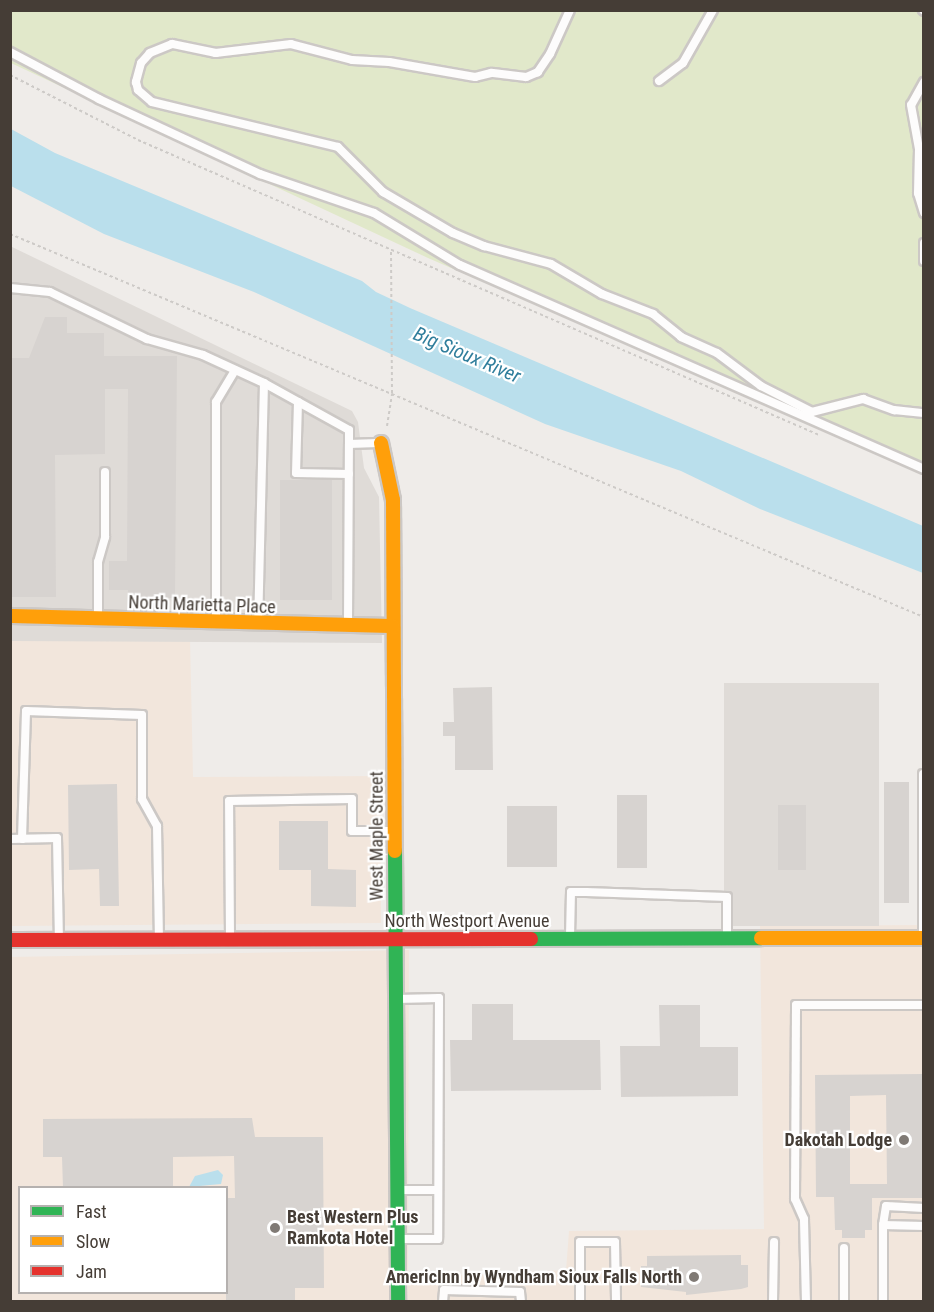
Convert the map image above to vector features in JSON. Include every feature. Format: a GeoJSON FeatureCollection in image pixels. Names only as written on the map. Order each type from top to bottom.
{"type":"FeatureCollection","features":[{"type":"Feature","properties":{"kind":"street","name":"West Maple Street"},"geometry":{"type":"LineString","coordinates":[[381,443],[392,484],[398,1302]]}},
{"type":"Feature","properties":{"kind":"street","name":"North Marietta Place"},"geometry":{"type":"LineString","coordinates":[[10,616],[216,624],[393,626]]}},
{"type":"Feature","properties":{"kind":"street","name":"North Westport Avenue"},"geometry":{"type":"LineString","coordinates":[[10,940],[923,938]]}},
{"type":"Feature","properties":{"kind":"lane"},"geometry":{"type":"LineString","coordinates":[[570,10],[550,54],[538,72],[526,77],[491,73],[475,77],[389,62],[352,60],[291,44],[216,53],[172,44],[150,53],[141,63],[136,82],[138,90],[152,102],[338,147],[383,192],[453,232],[484,246],[551,264],[602,294],[653,314],[687,341],[717,353],[761,386],[812,412],[863,399],[894,410],[924,413]]}},
{"type":"Feature","properties":{"kind":"lane"},"geometry":{"type":"LineString","coordinates":[[659,81],[683,63],[713,10]]}},
{"type":"Feature","properties":{"kind":"lane"},"geometry":{"type":"LineString","coordinates":[[10,52],[260,174],[374,213],[460,265],[924,469]]}},
{"type":"Feature","properties":{"kind":"lane"},"geometry":{"type":"LineString","coordinates":[[924,82],[911,105],[920,149],[918,193],[924,213]]}},
{"type":"Feature","properties":{"kind":"lane"},"geometry":{"type":"LineString","coordinates":[[924,243],[924,261]]}},
{"type":"Feature","properties":{"kind":"lane"},"geometry":{"type":"LineString","coordinates":[[10,288],[50,292],[147,339],[203,355],[264,383],[349,430],[348,626]]}},
{"type":"Feature","properties":{"kind":"lane"},"geometry":{"type":"LineString","coordinates":[[216,624],[216,402],[235,370]]}},
{"type":"Feature","properties":{"kind":"lane"},"geometry":{"type":"LineString","coordinates":[[258,625],[264,383]]}},
{"type":"Feature","properties":{"kind":"lane"},"geometry":{"type":"LineString","coordinates":[[298,402],[296,473],[349,474]]}},
{"type":"Feature","properties":{"kind":"lane"},"geometry":{"type":"LineString","coordinates":[[349,444],[381,443]]}},
{"type":"Feature","properties":{"kind":"lane"},"geometry":{"type":"LineString","coordinates":[[98,620],[98,562],[105,537],[105,472]]}},
{"type":"Feature","properties":{"kind":"lane"},"geometry":{"type":"LineString","coordinates":[[22,839],[26,711],[142,715],[142,799],[157,826],[159,940]]}},
{"type":"Feature","properties":{"kind":"lane"},"geometry":{"type":"LineString","coordinates":[[923,774],[923,938]]}},
{"type":"Feature","properties":{"kind":"lane"},"geometry":{"type":"LineString","coordinates":[[230,940],[229,801],[352,799],[352,831],[395,831]]}},
{"type":"Feature","properties":{"kind":"lane"},"geometry":{"type":"LineString","coordinates":[[10,839],[57,838],[59,940]]}},
{"type":"Feature","properties":{"kind":"lane"},"geometry":{"type":"LineString","coordinates":[[570,939],[571,892],[727,897],[727,939]]}},
{"type":"Feature","properties":{"kind":"lane"},"geometry":{"type":"LineString","coordinates":[[396,999],[439,998],[438,1239],[397,1239]]}},
{"type":"Feature","properties":{"kind":"lane"},"geometry":{"type":"LineString","coordinates":[[806,1302],[804,1218],[795,1200],[796,1005],[924,1005]]}},
{"type":"Feature","properties":{"kind":"lane"},"geometry":{"type":"LineString","coordinates":[[397,1190],[438,1190]]}},
{"type":"Feature","properties":{"kind":"lane"},"geometry":{"type":"LineString","coordinates":[[883,1302],[883,1225],[886,1206],[924,1208]]}},
{"type":"Feature","properties":{"kind":"lane"},"geometry":{"type":"LineString","coordinates":[[883,1225],[924,1226]]}},
{"type":"Feature","properties":{"kind":"lane"},"geometry":{"type":"LineString","coordinates":[[580,1302],[580,1242],[615,1242],[616,1302]]}},
{"type":"Feature","properties":{"kind":"lane"},"geometry":{"type":"LineString","coordinates":[[773,1302],[774,1242]]}},
{"type":"Feature","properties":{"kind":"lane"},"geometry":{"type":"LineString","coordinates":[[844,1248],[844,1302]]}},
{"type":"Feature","properties":{"kind":"lane"},"geometry":{"type":"LineString","coordinates":[[443,1302],[444,1290],[520,1292],[521,1302]]}},
{"type":"Feature","properties":{"kind":"path"},"geometry":{"type":"LineString","coordinates":[[10,75],[129,136],[820,436]]}},
{"type":"Feature","properties":{"kind":"path"},"geometry":{"type":"LineString","coordinates":[[10,234],[924,617]]}},
{"type":"Feature","properties":{"kind":"path"},"geometry":{"type":"LineString","coordinates":[[381,443],[392,393],[391,251]]}},
{"type":"Feature","properties":{"kind":"shaded area"},"geometry":{"type":"Polygon","coordinates":[[[10,246],[352,411],[358,422],[364,468],[379,497],[382,643],[11,641],[10,246]]]}},
{"type":"Feature","properties":{"kind":"shaded area"},"geometry":{"type":"Polygon","coordinates":[[[190,638],[193,777],[380,776],[381,923],[11,926],[10,640],[190,638]]]}},
{"type":"Feature","properties":{"kind":"shaded area"},"geometry":{"type":"Polygon","coordinates":[[[724,683],[879,683],[879,926],[724,926],[724,683]]]}},
{"type":"Feature","properties":{"kind":"shaded area"},"geometry":{"type":"Polygon","coordinates":[[[923,925],[923,1301],[11,1301],[10,957],[409,950],[408,1278],[566,1270],[569,1231],[764,1229],[760,926],[923,925]]]}},
{"type":"Feature","properties":{"kind":"green space"},"geometry":{"type":"Polygon","coordinates":[[[11,11],[923,11],[923,473],[428,258],[11,63],[11,11]]]}},
{"type":"Feature","properties":{"kind":"water","name":"Big Sioux River"},"geometry":{"type":"Polygon","coordinates":[[[11,129],[55,153],[362,281],[376,292],[410,308],[923,526],[923,573],[760,509],[681,471],[545,424],[254,292],[104,234],[11,186],[11,129]]]}},
{"type":"Feature","properties":{"kind":"water"},"geometry":{"type":"Polygon","coordinates":[[[218,1170],[223,1175],[221,1184],[190,1186],[195,1176],[218,1170]]]}},
{"type":"Feature","properties":{"kind":"building"},"geometry":{"type":"Polygon","coordinates":[[[45,317],[67,317],[67,333],[104,333],[104,356],[177,356],[175,598],[128,598],[128,590],[109,590],[109,561],[127,561],[128,389],[105,389],[105,454],[55,455],[56,597],[10,597],[10,358],[29,358],[45,317]]]}},
{"type":"Feature","properties":{"kind":"building"},"geometry":{"type":"Polygon","coordinates":[[[280,480],[332,480],[332,600],[280,600],[280,480]]]}},
{"type":"Feature","properties":{"kind":"building"},"geometry":{"type":"Polygon","coordinates":[[[492,687],[493,770],[455,770],[455,736],[443,736],[443,722],[454,722],[453,688],[492,687]]]}},
{"type":"Feature","properties":{"kind":"building"},"geometry":{"type":"Polygon","coordinates":[[[884,782],[909,782],[909,903],[884,903],[884,782]]]}},
{"type":"Feature","properties":{"kind":"building"},"geometry":{"type":"Polygon","coordinates":[[[117,784],[119,906],[100,906],[99,869],[69,870],[68,785],[117,784]]]}},
{"type":"Feature","properties":{"kind":"building"},"geometry":{"type":"Polygon","coordinates":[[[617,795],[647,795],[647,868],[617,868],[617,795]]]}},
{"type":"Feature","properties":{"kind":"building"},"geometry":{"type":"Polygon","coordinates":[[[778,805],[806,805],[806,870],[778,870],[778,805]]]}},
{"type":"Feature","properties":{"kind":"building"},"geometry":{"type":"Polygon","coordinates":[[[507,806],[557,806],[557,867],[507,867],[507,806]]]}},
{"type":"Feature","properties":{"kind":"building"},"geometry":{"type":"Polygon","coordinates":[[[279,821],[328,821],[328,869],[356,870],[356,907],[311,906],[311,870],[279,870],[279,821]]]}},
{"type":"Feature","properties":{"kind":"building"},"geometry":{"type":"Polygon","coordinates":[[[472,1004],[513,1004],[513,1040],[600,1040],[601,1090],[451,1091],[450,1040],[472,1040],[472,1004]]]}},
{"type":"Feature","properties":{"kind":"building"},"geometry":{"type":"Polygon","coordinates":[[[659,1005],[700,1005],[700,1047],[738,1047],[738,1096],[621,1097],[620,1046],[660,1046],[659,1005]]]}},
{"type":"Feature","properties":{"kind":"building","name":"Dakotah Lodge"},"geometry":{"type":"Polygon","coordinates":[[[922,1074],[923,1198],[872,1198],[872,1230],[865,1230],[865,1238],[842,1238],[842,1230],[835,1230],[834,1197],[816,1197],[815,1075],[922,1074]],[[886,1095],[850,1096],[850,1184],[887,1184],[886,1095]]]}},
{"type":"Feature","properties":{"kind":"building","name":"Best Western Plus Ramkota Hotel"},"geometry":{"type":"Polygon","coordinates":[[[252,1118],[255,1137],[323,1137],[324,1288],[295,1288],[295,1300],[226,1302],[226,1294],[228,1294],[228,1198],[235,1198],[234,1156],[173,1157],[173,1186],[63,1186],[62,1157],[43,1157],[43,1119],[252,1118]]]}},
{"type":"Feature","properties":{"kind":"building","name":"AmericInn by Wyndham Sioux Falls North"},"geometry":{"type":"Polygon","coordinates":[[[741,1255],[741,1265],[748,1265],[748,1287],[686,1295],[686,1292],[641,1287],[641,1266],[647,1266],[647,1256],[741,1255]]]}},
{"type":"Feature","properties":{"kind":"traffic: fast"},"geometry":{"type":"LineString","coordinates":[[395,851],[398,1302]]}},
{"type":"Feature","properties":{"kind":"traffic: fast"},"geometry":{"type":"LineString","coordinates":[[531,939],[761,938]]}},
{"type":"Feature","properties":{"kind":"traffic: slow"},"geometry":{"type":"LineString","coordinates":[[381,443],[393,500],[395,851]]}},
{"type":"Feature","properties":{"kind":"traffic: slow"},"geometry":{"type":"LineString","coordinates":[[10,616],[393,626]]}},
{"type":"Feature","properties":{"kind":"traffic: slow"},"geometry":{"type":"LineString","coordinates":[[761,938],[924,938]]}},
{"type":"Feature","properties":{"kind":"traffic: jam"},"geometry":{"type":"LineString","coordinates":[[10,940],[531,939]]}},
{"type":"Feature","properties":{"kind":"place","name":"Dakotah Lodge"},"geometry":{"type":"Point","coordinates":[904,1140]}},
{"type":"Feature","properties":{"kind":"place","name":"Best Western Plus Ramkota Hotel"},"geometry":{"type":"Point","coordinates":[275,1228]}},
{"type":"Feature","properties":{"kind":"place","name":"AmericInn by Wyndham Sioux Falls North"},"geometry":{"type":"Point","coordinates":[694,1277]}}]}
